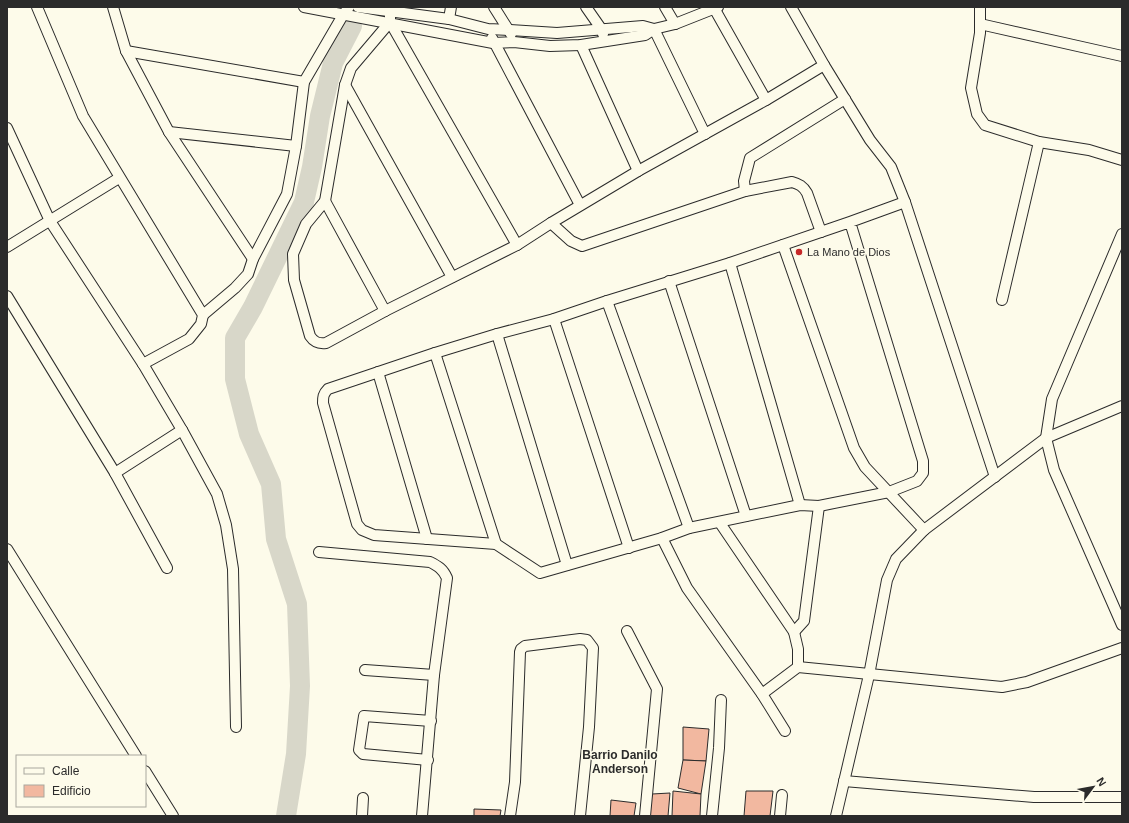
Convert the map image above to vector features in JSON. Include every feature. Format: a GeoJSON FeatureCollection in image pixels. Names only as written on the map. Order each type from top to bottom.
{"type":"FeatureCollection","features":[{"type":"Feature","properties":{"kind":"street"},"geometry":{"type":"LineString","coordinates":[[37,7],[83,116],[203,315]]}},
{"type":"Feature","properties":{"kind":"street"},"geometry":{"type":"LineString","coordinates":[[113,7],[126,51],[169,132],[253,259]]}},
{"type":"Feature","properties":{"kind":"street"},"geometry":{"type":"LineString","coordinates":[[304,7],[390,17],[449,19],[488,29],[556,33],[643,26],[654,29],[705,134]]}},
{"type":"Feature","properties":{"kind":"street"},"geometry":{"type":"LineString","coordinates":[[358,7],[390,17],[493,42],[514,42],[550,46],[581,45],[645,35],[654,29],[675,24],[716,8],[766,100]]}},
{"type":"Feature","properties":{"kind":"street"},"geometry":{"type":"LineString","coordinates":[[449,19],[451,7]]}},
{"type":"Feature","properties":{"kind":"street"},"geometry":{"type":"LineString","coordinates":[[494,7],[510,30],[514,42]]}},
{"type":"Feature","properties":{"kind":"street"},"geometry":{"type":"LineString","coordinates":[[586,7],[602,30],[603,41]]}},
{"type":"Feature","properties":{"kind":"street"},"geometry":{"type":"LineString","coordinates":[[665,7],[675,24]]}},
{"type":"Feature","properties":{"kind":"street"},"geometry":{"type":"LineString","coordinates":[[791,7],[824,65],[870,140],[891,167],[905,202],[995,477]]}},
{"type":"Feature","properties":{"kind":"street"},"geometry":{"type":"LineString","coordinates":[[980,7],[980,33],[971,88],[977,114],[985,125],[1039,142],[1088,150],[1122,160]]}},
{"type":"Feature","properties":{"kind":"street"},"geometry":{"type":"LineString","coordinates":[[143,364],[189,339],[201,324],[203,315],[235,288],[248,274],[253,259],[288,194],[304,82],[346,11]]}},
{"type":"Feature","properties":{"kind":"street"},"geometry":{"type":"LineString","coordinates":[[390,17],[351,68],[344,85],[325,201],[306,224],[293,254],[294,280],[310,336],[319,344],[326,343],[385,311],[517,245],[638,171],[766,100],[824,65]]}},
{"type":"Feature","properties":{"kind":"street"},"geometry":{"type":"LineString","coordinates":[[390,17],[517,245]]}},
{"type":"Feature","properties":{"kind":"street"},"geometry":{"type":"LineString","coordinates":[[980,24],[1122,56]]}},
{"type":"Feature","properties":{"kind":"street"},"geometry":{"type":"LineString","coordinates":[[488,29],[493,42],[580,206]]}},
{"type":"Feature","properties":{"kind":"street"},"geometry":{"type":"LineString","coordinates":[[581,45],[638,171]]}},
{"type":"Feature","properties":{"kind":"street"},"geometry":{"type":"LineString","coordinates":[[126,51],[304,82]]}},
{"type":"Feature","properties":{"kind":"street"},"geometry":{"type":"LineString","coordinates":[[344,85],[452,277]]}},
{"type":"Feature","properties":{"kind":"street"},"geometry":{"type":"LineString","coordinates":[[745,191],[744,181],[750,158],[845,99]]}},
{"type":"Feature","properties":{"kind":"street"},"geometry":{"type":"LineString","coordinates":[[7,128],[50,221],[143,364],[182,430],[217,494],[226,525],[233,569],[236,727]]}},
{"type":"Feature","properties":{"kind":"street"},"geometry":{"type":"LineString","coordinates":[[169,132],[296,146]]}},
{"type":"Feature","properties":{"kind":"street"},"geometry":{"type":"LineString","coordinates":[[1002,300],[1039,142]]}},
{"type":"Feature","properties":{"kind":"street"},"geometry":{"type":"LineString","coordinates":[[7,247],[119,178]]}},
{"type":"Feature","properties":{"kind":"street"},"geometry":{"type":"LineString","coordinates":[[551,223],[572,241],[582,246],[745,191],[792,182],[804,187],[821,232]]}},
{"type":"Feature","properties":{"kind":"street"},"geometry":{"type":"LineString","coordinates":[[325,201],[385,311]]}},
{"type":"Feature","properties":{"kind":"street"},"geometry":{"type":"LineString","coordinates":[[850,222],[923,461],[923,473],[917,481],[888,492],[819,506],[800,505],[689,528],[662,538],[540,574],[496,544],[374,535],[362,530],[357,524],[323,397],[324,392],[328,389],[436,353],[497,334],[554,319],[669,281],[730,263],[905,202]]}},
{"type":"Feature","properties":{"kind":"street"},"geometry":{"type":"LineString","coordinates":[[1121,619],[1054,470],[1046,438],[1052,399],[1122,234]]}},
{"type":"Feature","properties":{"kind":"street"},"geometry":{"type":"LineString","coordinates":[[783,245],[854,448],[865,467],[924,530]]}},
{"type":"Feature","properties":{"kind":"street"},"geometry":{"type":"LineString","coordinates":[[730,263],[800,505]]}},
{"type":"Feature","properties":{"kind":"street"},"geometry":{"type":"LineString","coordinates":[[669,281],[746,516]]}},
{"type":"Feature","properties":{"kind":"street"},"geometry":{"type":"LineString","coordinates":[[7,296],[115,473],[167,568]]}},
{"type":"Feature","properties":{"kind":"street"},"geometry":{"type":"LineString","coordinates":[[607,301],[689,528]]}},
{"type":"Feature","properties":{"kind":"street"},"geometry":{"type":"LineString","coordinates":[[554,319],[629,548]]}},
{"type":"Feature","properties":{"kind":"street"},"geometry":{"type":"LineString","coordinates":[[497,334],[567,565]]}},
{"type":"Feature","properties":{"kind":"street"},"geometry":{"type":"LineString","coordinates":[[436,353],[496,544]]}},
{"type":"Feature","properties":{"kind":"street"},"geometry":{"type":"LineString","coordinates":[[378,372],[427,539]]}},
{"type":"Feature","properties":{"kind":"street"},"geometry":{"type":"LineString","coordinates":[[836,816],[869,675],[887,580],[896,559],[924,530],[1046,438],[1122,406]]}},
{"type":"Feature","properties":{"kind":"street"},"geometry":{"type":"LineString","coordinates":[[115,473],[182,430]]}},
{"type":"Feature","properties":{"kind":"street"},"geometry":{"type":"LineString","coordinates":[[794,632],[804,621],[819,506]]}},
{"type":"Feature","properties":{"kind":"street"},"geometry":{"type":"LineString","coordinates":[[720,522],[794,632],[798,649],[798,667]]}},
{"type":"Feature","properties":{"kind":"street"},"geometry":{"type":"LineString","coordinates":[[662,538],[687,588],[762,694],[785,731]]}},
{"type":"Feature","properties":{"kind":"street"},"geometry":{"type":"LineString","coordinates":[[7,549],[135,755]]}},
{"type":"Feature","properties":{"kind":"street"},"geometry":{"type":"LineString","coordinates":[[319,552],[430,562],[444,571],[447,578],[434,675],[428,760],[422,816]]}},
{"type":"Feature","properties":{"kind":"street"},"geometry":{"type":"LineString","coordinates":[[627,632],[657,688],[645,816]]}},
{"type":"Feature","properties":{"kind":"street"},"geometry":{"type":"LineString","coordinates":[[510,816],[515,782],[521,649],[525,646],[580,639],[587,640],[593,648],[589,727],[580,816]]}},
{"type":"Feature","properties":{"kind":"street"},"geometry":{"type":"LineString","coordinates":[[762,694],[798,667],[1002,687],[1027,682],[1122,648]]}},
{"type":"Feature","properties":{"kind":"street"},"geometry":{"type":"LineString","coordinates":[[365,670],[434,675]]}},
{"type":"Feature","properties":{"kind":"street"},"geometry":{"type":"LineString","coordinates":[[712,816],[719,748],[720,700]]}},
{"type":"Feature","properties":{"kind":"street"},"geometry":{"type":"LineString","coordinates":[[428,760],[363,754],[359,750],[364,716],[431,721]]}},
{"type":"Feature","properties":{"kind":"street"},"geometry":{"type":"LineString","coordinates":[[146,773],[174,816]]}},
{"type":"Feature","properties":{"kind":"street"},"geometry":{"type":"LineString","coordinates":[[844,781],[1034,797],[1122,797]]}},
{"type":"Feature","properties":{"kind":"street"},"geometry":{"type":"LineString","coordinates":[[780,816],[782,795]]}},
{"type":"Feature","properties":{"kind":"street"},"geometry":{"type":"LineString","coordinates":[[362,816],[363,798]]}},
{"type":"Feature","properties":{"kind":"building"},"geometry":{"type":"Polygon","coordinates":[[[683,727],[709,729],[706,761],[683,760],[683,727]]]}},
{"type":"Feature","properties":{"kind":"building"},"geometry":{"type":"Polygon","coordinates":[[[683,760],[706,761],[701,794],[678,788],[683,760]]]}},
{"type":"Feature","properties":{"kind":"building"},"geometry":{"type":"Polygon","coordinates":[[[673,791],[701,794],[700,816],[672,816],[673,791]]]}},
{"type":"Feature","properties":{"kind":"building"},"geometry":{"type":"Polygon","coordinates":[[[746,791],[773,791],[770,816],[744,816],[746,791]]]}},
{"type":"Feature","properties":{"kind":"building"},"geometry":{"type":"Polygon","coordinates":[[[670,793],[668,816],[649,816],[652,794],[670,793]]]}},
{"type":"Feature","properties":{"kind":"building"},"geometry":{"type":"Polygon","coordinates":[[[611,800],[636,803],[634,816],[610,816],[611,800]]]}},
{"type":"Feature","properties":{"kind":"building"},"geometry":{"type":"Polygon","coordinates":[[[474,809],[501,810],[500,816],[474,816],[474,809]]]}},
{"type":"Feature","properties":{"kind":"waterway"},"geometry":{"type":"LineString","coordinates":[[286,816],[296,754],[300,686],[297,604],[276,539],[271,484],[249,434],[235,379],[235,338],[253,307],[304,202],[312,167],[320,116],[333,63],[352,26]]}},
{"type":"Feature","properties":{"kind":"place","name":"La Mano de Dios"},"geometry":{"type":"Point","coordinates":[799,252]}},
{"type":"Feature","properties":{"kind":"district","name":"Barrio Danilo Anderson"},"geometry":{"type":"Point","coordinates":[620,762]}}]}
